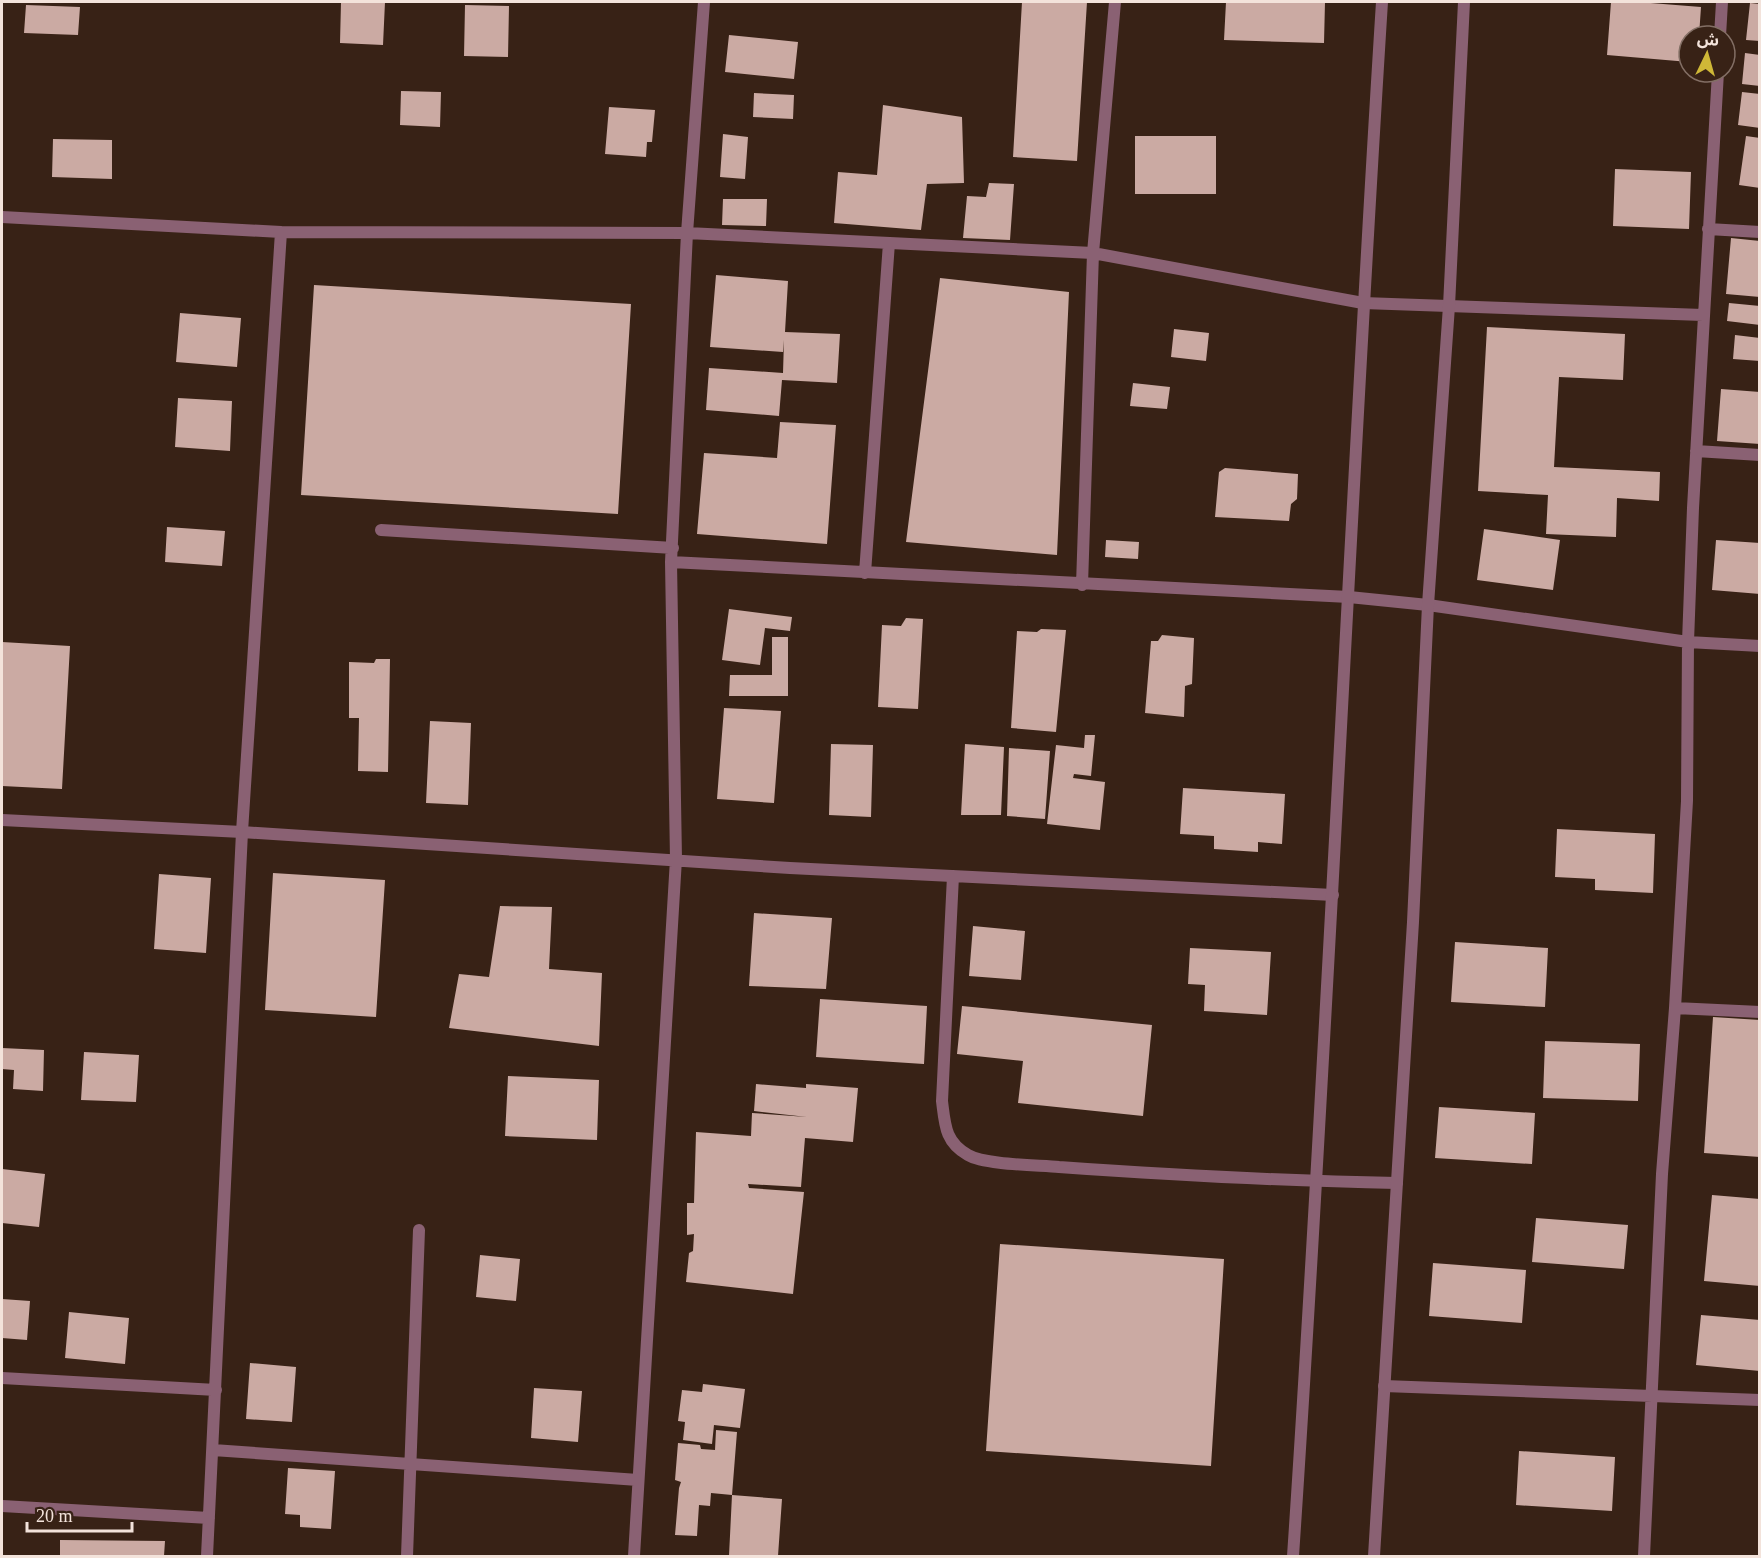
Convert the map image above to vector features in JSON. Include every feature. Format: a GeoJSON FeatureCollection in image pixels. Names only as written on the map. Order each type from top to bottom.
{"type":"FeatureCollection","features":[{"type":"Feature","properties":{"kind":"street"},"geometry":{"type":"LineString","coordinates":[[634,1557],[676,859],[671,562],[687,233],[704,2]]}},
{"type":"Feature","properties":{"kind":"street"},"geometry":{"type":"LineString","coordinates":[[1082,585],[1093,253],[1115,2]]}},
{"type":"Feature","properties":{"kind":"street"},"geometry":{"type":"LineString","coordinates":[[1293,1557],[1317,1182],[1363,303],[1382,2]]}},
{"type":"Feature","properties":{"kind":"street"},"geometry":{"type":"LineString","coordinates":[[1374,1557],[1413,922],[1428,605],[1449,306],[1464,2]]}},
{"type":"Feature","properties":{"kind":"street"},"geometry":{"type":"LineString","coordinates":[[1721,24],[1722,2]]}},
{"type":"Feature","properties":{"kind":"street"},"geometry":{"type":"LineString","coordinates":[[1644,1557],[1662,1174],[1675,1008],[1687,801],[1688,642],[1696,451],[1717,84]]}},
{"type":"Feature","properties":{"kind":"street"},"geometry":{"type":"LineString","coordinates":[[2,217],[281,232],[687,233],[1093,253],[1363,303],[1703,315]]}},
{"type":"Feature","properties":{"kind":"street"},"geometry":{"type":"LineString","coordinates":[[1708,229],[1760,232]]}},
{"type":"Feature","properties":{"kind":"street"},"geometry":{"type":"LineString","coordinates":[[207,1557],[242,832],[281,232]]}},
{"type":"Feature","properties":{"kind":"street"},"geometry":{"type":"LineString","coordinates":[[865,573],[889,243]]}},
{"type":"Feature","properties":{"kind":"street"},"geometry":{"type":"LineString","coordinates":[[1696,451],[1760,455]]}},
{"type":"Feature","properties":{"kind":"street"},"geometry":{"type":"LineString","coordinates":[[381,530],[673,548]]}},
{"type":"Feature","properties":{"kind":"street"},"geometry":{"type":"LineString","coordinates":[[671,562],[1349,597],[1428,605],[1688,642],[1760,646]]}},
{"type":"Feature","properties":{"kind":"street"},"geometry":{"type":"LineString","coordinates":[[2,820],[242,832],[790,868],[1333,895]]}},
{"type":"Feature","properties":{"kind":"street"},"geometry":{"type":"LineString","coordinates":[[953,876],[942,1101],[946,1128],[954,1146],[971,1157],[999,1162],[1317,1182],[1398,1183]]}},
{"type":"Feature","properties":{"kind":"street"},"geometry":{"type":"LineString","coordinates":[[1675,1008],[1760,1012]]}},
{"type":"Feature","properties":{"kind":"street"},"geometry":{"type":"LineString","coordinates":[[407,1557],[419,1230]]}},
{"type":"Feature","properties":{"kind":"street"},"geometry":{"type":"LineString","coordinates":[[2,1378],[216,1390]]}},
{"type":"Feature","properties":{"kind":"street"},"geometry":{"type":"LineString","coordinates":[[1384,1386],[1760,1400]]}},
{"type":"Feature","properties":{"kind":"street"},"geometry":{"type":"LineString","coordinates":[[213,1450],[638,1480]]}},
{"type":"Feature","properties":{"kind":"street"},"geometry":{"type":"LineString","coordinates":[[2,1506],[210,1518]]}},
{"type":"Feature","properties":{"kind":"building"},"geometry":{"type":"Polygon","coordinates":[[[341,2],[385,2],[383,45],[340,43],[341,2]]]}},
{"type":"Feature","properties":{"kind":"building"},"geometry":{"type":"Polygon","coordinates":[[[1022,2],[1087,2],[1077,161],[1013,157],[1022,2]]]}},
{"type":"Feature","properties":{"kind":"building"},"geometry":{"type":"Polygon","coordinates":[[[1226,2],[1325,2],[1324,43],[1224,40],[1226,2]]]}},
{"type":"Feature","properties":{"kind":"building"},"geometry":{"type":"Polygon","coordinates":[[[1611,2],[1701,7],[1700,24],[1677,24],[1677,61],[1607,55],[1611,2]]]}},
{"type":"Feature","properties":{"kind":"building"},"geometry":{"type":"Polygon","coordinates":[[[1750,3],[1760,4],[1760,41],[1746,40],[1750,3]]]}},
{"type":"Feature","properties":{"kind":"building"},"geometry":{"type":"Polygon","coordinates":[[[26,5],[80,7],[78,35],[24,33],[26,5]]]}},
{"type":"Feature","properties":{"kind":"building"},"geometry":{"type":"Polygon","coordinates":[[[465,5],[509,6],[508,57],[464,56],[465,5]]]}},
{"type":"Feature","properties":{"kind":"building"},"geometry":{"type":"Polygon","coordinates":[[[729,35],[798,42],[794,79],[725,72],[729,35]]]}},
{"type":"Feature","properties":{"kind":"building"},"geometry":{"type":"Polygon","coordinates":[[[1745,53],[1760,55],[1760,86],[1742,84],[1745,53]]]}},
{"type":"Feature","properties":{"kind":"building"},"geometry":{"type":"Polygon","coordinates":[[[401,91],[441,92],[440,127],[400,125],[401,91]]]}},
{"type":"Feature","properties":{"kind":"building"},"geometry":{"type":"Polygon","coordinates":[[[1742,92],[1760,94],[1760,128],[1738,125],[1742,92]]]}},
{"type":"Feature","properties":{"kind":"building"},"geometry":{"type":"Polygon","coordinates":[[[754,93],[794,95],[793,119],[753,117],[754,93]]]}},
{"type":"Feature","properties":{"kind":"building"},"geometry":{"type":"Polygon","coordinates":[[[883,105],[962,117],[964,183],[927,184],[921,230],[834,223],[838,172],[877,175],[883,105]]]}},
{"type":"Feature","properties":{"kind":"building"},"geometry":{"type":"Polygon","coordinates":[[[609,107],[655,110],[652,142],[647,142],[646,157],[605,154],[609,107]]]}},
{"type":"Feature","properties":{"kind":"building"},"geometry":{"type":"Polygon","coordinates":[[[723,134],[748,137],[745,179],[720,177],[723,134]]]}},
{"type":"Feature","properties":{"kind":"building"},"geometry":{"type":"Polygon","coordinates":[[[1135,136],[1216,136],[1216,194],[1135,194],[1135,136]]]}},
{"type":"Feature","properties":{"kind":"building"},"geometry":{"type":"Polygon","coordinates":[[[1746,136],[1760,138],[1760,188],[1739,185],[1746,136]]]}},
{"type":"Feature","properties":{"kind":"building"},"geometry":{"type":"Polygon","coordinates":[[[53,139],[112,140],[112,179],[52,177],[53,139]]]}},
{"type":"Feature","properties":{"kind":"building"},"geometry":{"type":"Polygon","coordinates":[[[1615,169],[1691,172],[1689,229],[1613,226],[1615,169]]]}},
{"type":"Feature","properties":{"kind":"building"},"geometry":{"type":"Polygon","coordinates":[[[989,183],[1014,184],[1010,240],[963,238],[967,196],[986,197],[989,183]]]}},
{"type":"Feature","properties":{"kind":"building"},"geometry":{"type":"Polygon","coordinates":[[[723,199],[767,199],[766,226],[722,225],[723,199]]]}},
{"type":"Feature","properties":{"kind":"building"},"geometry":{"type":"Polygon","coordinates":[[[1731,238],[1760,241],[1760,297],[1726,294],[1731,238]]]}},
{"type":"Feature","properties":{"kind":"building"},"geometry":{"type":"Polygon","coordinates":[[[716,275],[788,281],[785,332],[840,334],[837,383],[782,380],[779,416],[706,410],[709,368],[783,373],[784,340],[783,352],[710,347],[716,275]]]}},
{"type":"Feature","properties":{"kind":"building"},"geometry":{"type":"Polygon","coordinates":[[[940,278],[1069,292],[1057,555],[906,542],[940,278]]]}},
{"type":"Feature","properties":{"kind":"building"},"geometry":{"type":"Polygon","coordinates":[[[314,285],[631,304],[618,514],[301,495],[314,285]]]}},
{"type":"Feature","properties":{"kind":"building"},"geometry":{"type":"Polygon","coordinates":[[[1729,303],[1760,306],[1760,325],[1727,321],[1729,303]]]}},
{"type":"Feature","properties":{"kind":"building"},"geometry":{"type":"Polygon","coordinates":[[[180,313],[241,318],[237,367],[176,362],[180,313]]]}},
{"type":"Feature","properties":{"kind":"building"},"geometry":{"type":"Polygon","coordinates":[[[1487,327],[1625,334],[1623,380],[1559,377],[1554,467],[1660,472],[1659,501],[1617,498],[1616,537],[1546,534],[1548,495],[1478,491],[1487,327]]]}},
{"type":"Feature","properties":{"kind":"building"},"geometry":{"type":"Polygon","coordinates":[[[1174,329],[1209,333],[1206,361],[1171,357],[1174,329]]]}},
{"type":"Feature","properties":{"kind":"building"},"geometry":{"type":"Polygon","coordinates":[[[1735,335],[1760,338],[1760,361],[1733,359],[1735,335]]]}},
{"type":"Feature","properties":{"kind":"building"},"geometry":{"type":"Polygon","coordinates":[[[1133,383],[1170,387],[1167,409],[1130,406],[1133,383]]]}},
{"type":"Feature","properties":{"kind":"building"},"geometry":{"type":"Polygon","coordinates":[[[1721,389],[1760,392],[1760,444],[1717,441],[1721,389]]]}},
{"type":"Feature","properties":{"kind":"building"},"geometry":{"type":"Polygon","coordinates":[[[178,398],[232,401],[230,451],[175,447],[178,398]]]}},
{"type":"Feature","properties":{"kind":"building"},"geometry":{"type":"Polygon","coordinates":[[[780,422],[836,425],[827,544],[697,534],[704,453],[777,458],[780,422]]]}},
{"type":"Feature","properties":{"kind":"building"},"geometry":{"type":"Polygon","coordinates":[[[1225,468],[1298,474],[1297,499],[1291,504],[1289,521],[1215,517],[1219,472],[1225,468]]]}},
{"type":"Feature","properties":{"kind":"building"},"geometry":{"type":"Polygon","coordinates":[[[167,527],[225,531],[222,566],[165,562],[167,527]]]}},
{"type":"Feature","properties":{"kind":"building"},"geometry":{"type":"Polygon","coordinates":[[[1484,529],[1560,540],[1553,590],[1477,580],[1484,529]]]}},
{"type":"Feature","properties":{"kind":"building"},"geometry":{"type":"Polygon","coordinates":[[[1106,540],[1139,542],[1138,559],[1105,557],[1106,540]]]}},
{"type":"Feature","properties":{"kind":"building"},"geometry":{"type":"Polygon","coordinates":[[[1716,540],[1760,543],[1760,594],[1712,590],[1716,540]]]}},
{"type":"Feature","properties":{"kind":"building"},"geometry":{"type":"Polygon","coordinates":[[[729,609],[792,617],[790,631],[765,628],[760,665],[722,660],[729,609]]]}},
{"type":"Feature","properties":{"kind":"building"},"geometry":{"type":"Polygon","coordinates":[[[906,618],[923,619],[918,709],[878,707],[882,625],[901,626],[906,618]]]}},
{"type":"Feature","properties":{"kind":"building"},"geometry":{"type":"Polygon","coordinates":[[[1041,629],[1066,630],[1056,732],[1011,728],[1017,631],[1037,632],[1041,629]]]}},
{"type":"Feature","properties":{"kind":"building"},"geometry":{"type":"Polygon","coordinates":[[[1162,635],[1194,638],[1192,684],[1185,686],[1184,717],[1145,713],[1151,641],[1158,641],[1162,635]]]}},
{"type":"Feature","properties":{"kind":"building"},"geometry":{"type":"Polygon","coordinates":[[[772,637],[788,637],[788,696],[729,696],[730,675],[772,675],[772,637]]]}},
{"type":"Feature","properties":{"kind":"building"},"geometry":{"type":"Polygon","coordinates":[[[2,642],[70,646],[62,789],[2,786],[2,642]]]}},
{"type":"Feature","properties":{"kind":"building"},"geometry":{"type":"Polygon","coordinates":[[[376,659],[390,659],[388,772],[358,771],[359,718],[349,718],[349,662],[374,663],[376,659]]]}},
{"type":"Feature","properties":{"kind":"building"},"geometry":{"type":"Polygon","coordinates":[[[724,708],[781,711],[774,803],[717,799],[724,708]]]}},
{"type":"Feature","properties":{"kind":"building"},"geometry":{"type":"Polygon","coordinates":[[[430,721],[471,723],[468,805],[426,803],[430,721]]]}},
{"type":"Feature","properties":{"kind":"building"},"geometry":{"type":"Polygon","coordinates":[[[1085,735],[1095,735],[1091,776],[1074,774],[1073,778],[1105,782],[1100,830],[1047,824],[1056,745],[1084,748],[1085,735]]]}},
{"type":"Feature","properties":{"kind":"building"},"geometry":{"type":"Polygon","coordinates":[[[831,744],[873,745],[871,817],[829,815],[831,744]]]}},
{"type":"Feature","properties":{"kind":"building"},"geometry":{"type":"Polygon","coordinates":[[[965,744],[1004,747],[1001,815],[961,815],[965,744]]]}},
{"type":"Feature","properties":{"kind":"building"},"geometry":{"type":"Polygon","coordinates":[[[1009,748],[1050,751],[1045,819],[1007,816],[1009,748]]]}},
{"type":"Feature","properties":{"kind":"building"},"geometry":{"type":"Polygon","coordinates":[[[1183,788],[1285,794],[1282,844],[1258,842],[1258,852],[1214,849],[1214,836],[1180,834],[1183,788]]]}},
{"type":"Feature","properties":{"kind":"building"},"geometry":{"type":"Polygon","coordinates":[[[1557,829],[1655,834],[1653,893],[1595,890],[1595,879],[1555,877],[1557,829]]]}},
{"type":"Feature","properties":{"kind":"building"},"geometry":{"type":"Polygon","coordinates":[[[273,873],[385,880],[376,1017],[265,1010],[273,873]]]}},
{"type":"Feature","properties":{"kind":"building"},"geometry":{"type":"Polygon","coordinates":[[[159,874],[211,878],[206,953],[154,949],[159,874]]]}},
{"type":"Feature","properties":{"kind":"building"},"geometry":{"type":"Polygon","coordinates":[[[500,906],[552,907],[549,969],[602,973],[599,1046],[449,1028],[459,974],[489,977],[500,906]]]}},
{"type":"Feature","properties":{"kind":"building"},"geometry":{"type":"Polygon","coordinates":[[[754,913],[832,918],[826,989],[749,986],[754,913]]]}},
{"type":"Feature","properties":{"kind":"building"},"geometry":{"type":"Polygon","coordinates":[[[973,926],[1025,931],[1021,980],[969,976],[973,926]]]}},
{"type":"Feature","properties":{"kind":"building"},"geometry":{"type":"Polygon","coordinates":[[[1455,942],[1548,948],[1545,1007],[1451,1002],[1455,942]]]}},
{"type":"Feature","properties":{"kind":"building"},"geometry":{"type":"Polygon","coordinates":[[[1190,948],[1271,952],[1267,1015],[1204,1011],[1205,985],[1188,984],[1190,948]]]}},
{"type":"Feature","properties":{"kind":"building"},"geometry":{"type":"Polygon","coordinates":[[[820,999],[927,1006],[924,1064],[816,1057],[820,999]]]}},
{"type":"Feature","properties":{"kind":"building"},"geometry":{"type":"Polygon","coordinates":[[[962,1006],[1152,1025],[1143,1116],[1018,1103],[1023,1061],[957,1054],[962,1006]]]}},
{"type":"Feature","properties":{"kind":"building"},"geometry":{"type":"Polygon","coordinates":[[[1713,1017],[1760,1020],[1760,1157],[1704,1153],[1713,1017]]]}},
{"type":"Feature","properties":{"kind":"building"},"geometry":{"type":"Polygon","coordinates":[[[1545,1041],[1640,1044],[1638,1101],[1543,1098],[1545,1041]]]}},
{"type":"Feature","properties":{"kind":"building"},"geometry":{"type":"Polygon","coordinates":[[[2,1048],[44,1050],[43,1091],[13,1089],[14,1070],[2,1069],[2,1048]]]}},
{"type":"Feature","properties":{"kind":"building"},"geometry":{"type":"Polygon","coordinates":[[[84,1052],[139,1055],[136,1102],[81,1100],[84,1052]]]}},
{"type":"Feature","properties":{"kind":"building"},"geometry":{"type":"Polygon","coordinates":[[[508,1076],[599,1080],[597,1140],[505,1136],[508,1076]]]}},
{"type":"Feature","properties":{"kind":"building"},"geometry":{"type":"Polygon","coordinates":[[[756,1084],[806,1088],[806,1084],[858,1088],[853,1142],[805,1138],[801,1187],[748,1184],[749,1188],[804,1192],[793,1294],[686,1282],[689,1253],[693,1251],[694,1234],[687,1235],[687,1203],[694,1203],[696,1132],[751,1136],[752,1113],[807,1117],[754,1111],[756,1084]]]}},
{"type":"Feature","properties":{"kind":"building"},"geometry":{"type":"Polygon","coordinates":[[[1439,1107],[1535,1113],[1532,1164],[1435,1158],[1439,1107]]]}},
{"type":"Feature","properties":{"kind":"building"},"geometry":{"type":"Polygon","coordinates":[[[2,1169],[45,1174],[39,1227],[2,1223],[2,1169]]]}},
{"type":"Feature","properties":{"kind":"building"},"geometry":{"type":"Polygon","coordinates":[[[1712,1195],[1760,1199],[1760,1286],[1704,1281],[1712,1195]]]}},
{"type":"Feature","properties":{"kind":"building"},"geometry":{"type":"Polygon","coordinates":[[[1536,1218],[1628,1225],[1624,1269],[1532,1262],[1536,1218]]]}},
{"type":"Feature","properties":{"kind":"building"},"geometry":{"type":"Polygon","coordinates":[[[1000,1244],[1224,1259],[1211,1466],[986,1451],[1000,1244]]]}},
{"type":"Feature","properties":{"kind":"building"},"geometry":{"type":"Polygon","coordinates":[[[480,1255],[520,1259],[516,1301],[476,1297],[480,1255]]]}},
{"type":"Feature","properties":{"kind":"building"},"geometry":{"type":"Polygon","coordinates":[[[1433,1263],[1526,1270],[1522,1323],[1429,1316],[1433,1263]]]}},
{"type":"Feature","properties":{"kind":"building"},"geometry":{"type":"Polygon","coordinates":[[[2,1299],[30,1301],[27,1340],[2,1338],[2,1299]]]}},
{"type":"Feature","properties":{"kind":"building"},"geometry":{"type":"Polygon","coordinates":[[[69,1312],[129,1318],[125,1364],[65,1358],[69,1312]]]}},
{"type":"Feature","properties":{"kind":"building"},"geometry":{"type":"Polygon","coordinates":[[[1701,1315],[1760,1320],[1760,1371],[1696,1365],[1701,1315]]]}},
{"type":"Feature","properties":{"kind":"building"},"geometry":{"type":"Polygon","coordinates":[[[250,1363],[296,1367],[292,1422],[246,1419],[250,1363]]]}},
{"type":"Feature","properties":{"kind":"building"},"geometry":{"type":"Polygon","coordinates":[[[703,1384],[745,1389],[740,1428],[714,1425],[712,1444],[683,1440],[685,1422],[678,1421],[682,1390],[702,1392],[703,1384]]]}},
{"type":"Feature","properties":{"kind":"building"},"geometry":{"type":"Polygon","coordinates":[[[534,1388],[582,1391],[578,1442],[531,1438],[534,1388]]]}},
{"type":"Feature","properties":{"kind":"building"},"geometry":{"type":"Polygon","coordinates":[[[716,1430],[737,1432],[732,1495],[711,1493],[710,1506],[699,1505],[697,1536],[675,1535],[681,1482],[675,1480],[678,1443],[700,1445],[701,1449],[715,1450],[716,1430]]]}},
{"type":"Feature","properties":{"kind":"building"},"geometry":{"type":"Polygon","coordinates":[[[1519,1451],[1615,1457],[1612,1511],[1516,1505],[1519,1451]]]}},
{"type":"Feature","properties":{"kind":"building"},"geometry":{"type":"Polygon","coordinates":[[[288,1468],[335,1471],[331,1529],[300,1527],[300,1515],[285,1514],[288,1468]]]}},
{"type":"Feature","properties":{"kind":"building"},"geometry":{"type":"Polygon","coordinates":[[[732,1495],[782,1499],[778,1556],[729,1556],[732,1495]]]}},
{"type":"Feature","properties":{"kind":"building"},"geometry":{"type":"Polygon","coordinates":[[[60,1540],[165,1541],[164,1556],[60,1556],[60,1540]]]}}]}
